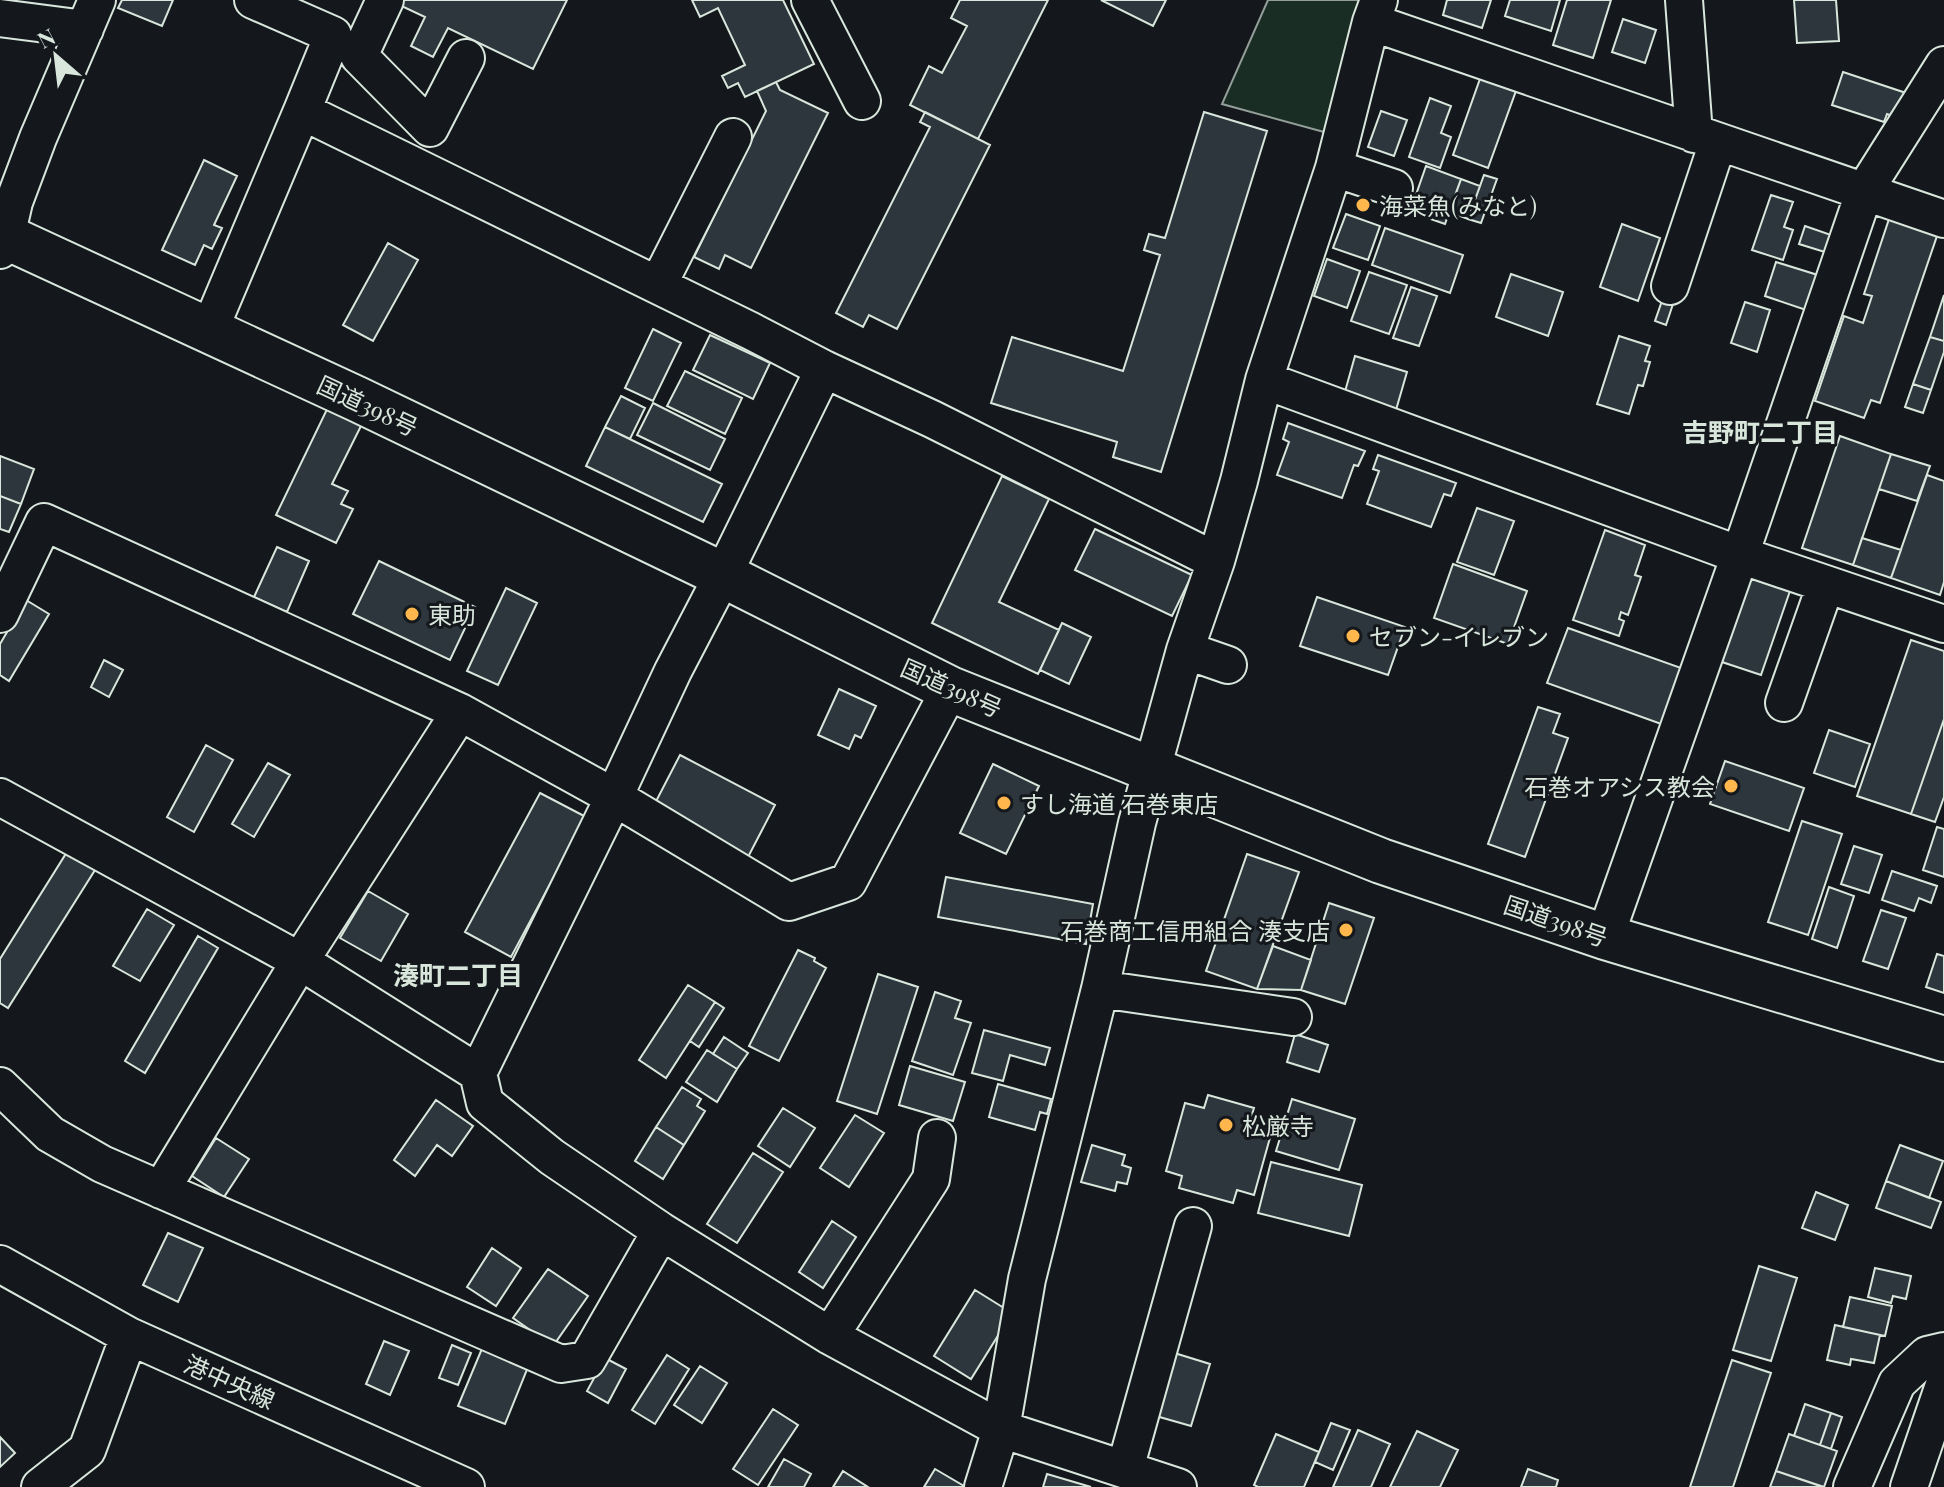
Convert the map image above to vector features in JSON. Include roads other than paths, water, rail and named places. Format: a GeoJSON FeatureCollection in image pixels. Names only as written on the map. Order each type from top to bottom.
{"type":"FeatureCollection","features":[{"type":"Feature","properties":{"kind":"highway","name":"国道398号"},"geometry":{"type":"LineString","coordinates":[[2,240],[357,399],[723,575],[950,689],[1381,861],[1605,937],[1944,1039]]}},
{"type":"Feature","properties":{"kind":"street"},"geometry":{"type":"LineString","coordinates":[[209,331],[333,35],[253,0]]}},
{"type":"Feature","properties":{"kind":"street"},"geometry":{"type":"LineString","coordinates":[[385,0],[359,56],[430,128],[466,58]]}},
{"type":"Feature","properties":{"kind":"street"},"geometry":{"type":"LineString","coordinates":[[810,0],[862,101]]}},
{"type":"Feature","properties":{"kind":"street"},"geometry":{"type":"LineString","coordinates":[[1670,286],[1706,138],[1684,0]]}},
{"type":"Feature","properties":{"kind":"street"},"geometry":{"type":"LineString","coordinates":[[983,1487],[1001,1429],[1027,1279],[1151,770],[1185,650],[1216,561],[1264,380],[1334,168],[1375,11],[1706,138],[1944,219]]}},
{"type":"Feature","properties":{"kind":"street"},"geometry":{"type":"LineString","coordinates":[[0,18],[91,14],[38,138],[2,240]]}},
{"type":"Feature","properties":{"kind":"street"},"geometry":{"type":"LineString","coordinates":[[1605,937],[1865,190],[1944,65]]}},
{"type":"Feature","properties":{"kind":"street"},"geometry":{"type":"LineString","coordinates":[[302,111],[1216,561]]}},
{"type":"Feature","properties":{"kind":"street"},"geometry":{"type":"LineString","coordinates":[[658,285],[733,137]]}},
{"type":"Feature","properties":{"kind":"street"},"geometry":{"type":"LineString","coordinates":[[1334,168],[1394,188]]}},
{"type":"Feature","properties":{"kind":"street"},"geometry":{"type":"LineString","coordinates":[[824,369],[478,1073],[485,1103],[552,1157],[661,1231],[830,1336],[1001,1429],[1178,1487]]}},
{"type":"Feature","properties":{"kind":"street"},"geometry":{"type":"LineString","coordinates":[[1264,380],[1740,555],[1944,624]]}},
{"type":"Feature","properties":{"kind":"street"},"geometry":{"type":"LineString","coordinates":[[0,614],[44,522],[460,712],[614,797],[789,902],[848,882],[950,689]]}},
{"type":"Feature","properties":{"kind":"street"},"geometry":{"type":"LineString","coordinates":[[1784,703],[1826,584]]}},
{"type":"Feature","properties":{"kind":"street"},"geometry":{"type":"LineString","coordinates":[[1185,650],[1228,665]]}},
{"type":"Feature","properties":{"kind":"street"},"geometry":{"type":"LineString","coordinates":[[161,1190],[300,961],[460,712]]}},
{"type":"Feature","properties":{"kind":"street"},"geometry":{"type":"LineString","coordinates":[[0,797],[300,961],[478,1073]]}},
{"type":"Feature","properties":{"kind":"street"},"geometry":{"type":"LineString","coordinates":[[1100,989],[1293,1017]]}},
{"type":"Feature","properties":{"kind":"street"},"geometry":{"type":"LineString","coordinates":[[0,1086],[50,1134],[102,1164],[561,1364],[587,1360],[661,1231]]}},
{"type":"Feature","properties":{"kind":"street"},"geometry":{"type":"LineString","coordinates":[[830,1336],[931,1179],[937,1138]]}},
{"type":"Feature","properties":{"kind":"street"},"geometry":{"type":"LineString","coordinates":[[1125,1469],[1193,1226]]}},
{"type":"Feature","properties":{"kind":"street","name":"港中央線"},"geometry":{"type":"LineString","coordinates":[[0,1264],[129,1336],[466,1487]]}},
{"type":"Feature","properties":{"kind":"street"},"geometry":{"type":"LineString","coordinates":[[40,1487],[87,1450],[129,1336]]}},
{"type":"Feature","properties":{"kind":"street"},"geometry":{"type":"LineString","coordinates":[[1852,1487],[1897,1383],[1927,1355],[1944,1351]]}},
{"type":"Feature","properties":{"kind":"street"},"geometry":{"type":"LineString","coordinates":[[1909,1487],[1944,1385]]}},
{"type":"Feature","properties":{"kind":"place","name":"海菜魚(みなと)"},"geometry":{"type":"Point","coordinates":[1363,205]}},
{"type":"Feature","properties":{"kind":"place","name":"東助"},"geometry":{"type":"Point","coordinates":[412,614]}},
{"type":"Feature","properties":{"kind":"place","name":"セブン-イレブン"},"geometry":{"type":"Point","coordinates":[1353,636]}},
{"type":"Feature","properties":{"kind":"place","name":"石巻オアシス教会"},"geometry":{"type":"Point","coordinates":[1731,786]}},
{"type":"Feature","properties":{"kind":"place","name":"すし海道 石巻東店"},"geometry":{"type":"Point","coordinates":[1004,803]}},
{"type":"Feature","properties":{"kind":"place","name":"石巻商工信用組合 湊支店"},"geometry":{"type":"Point","coordinates":[1346,930]}},
{"type":"Feature","properties":{"kind":"place","name":"松厳寺"},"geometry":{"type":"Point","coordinates":[1226,1125]}},
{"type":"Feature","properties":{"kind":"district","name":"吉野町二丁目"},"geometry":{"type":"Point","coordinates":[1760,431]}},
{"type":"Feature","properties":{"kind":"district","name":"湊町二丁目"},"geometry":{"type":"Point","coordinates":[458,974]}}]}
